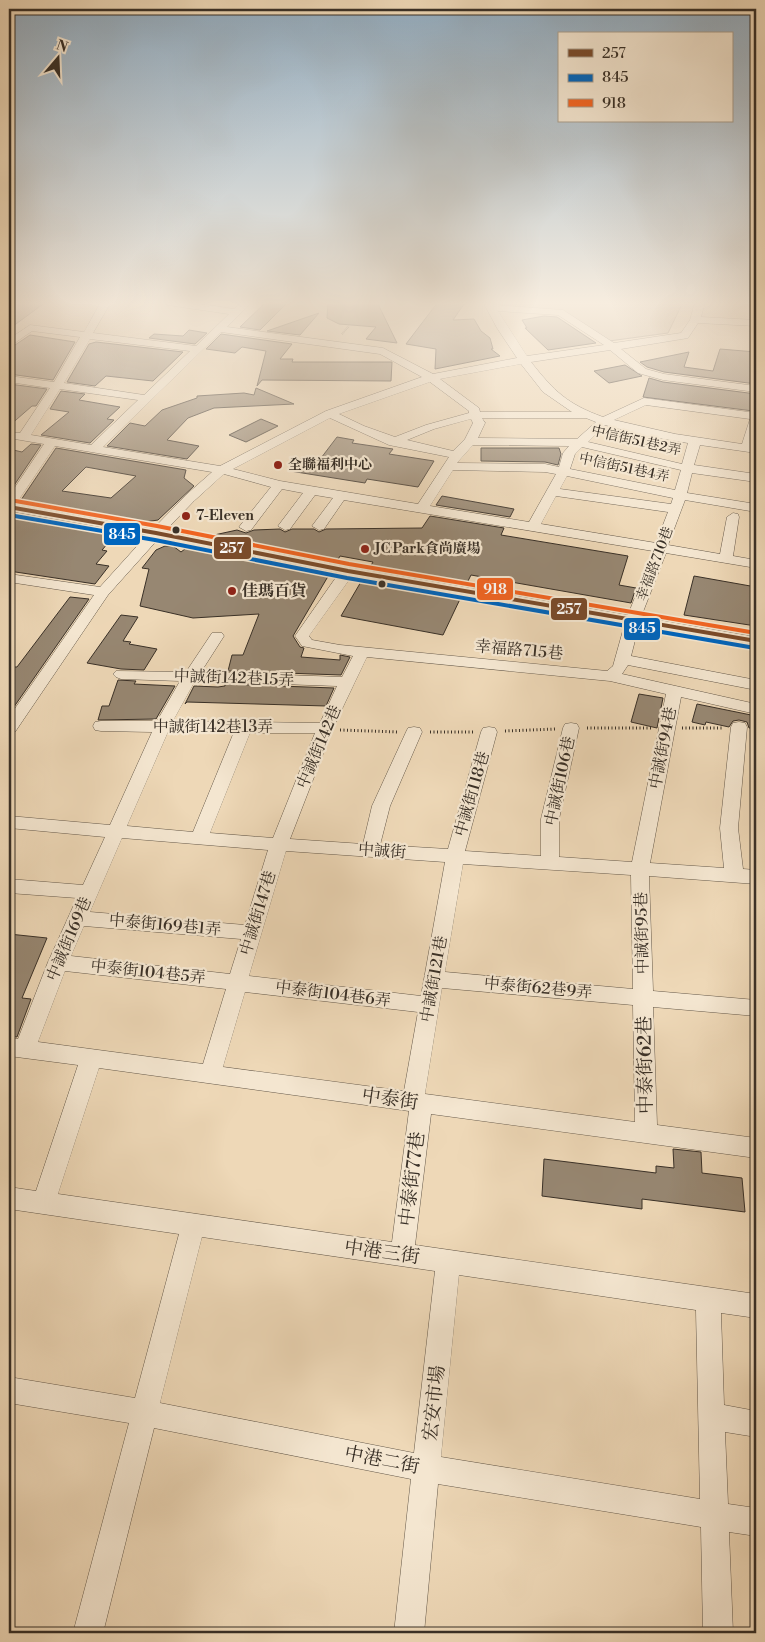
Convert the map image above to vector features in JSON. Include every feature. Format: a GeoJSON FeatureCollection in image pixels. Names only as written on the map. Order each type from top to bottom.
{"type":"FeatureCollection","features":[{"type":"Feature","properties":{"kind":"street"},"geometry":{"type":"LineString","coordinates":[[9,379],[145,398]]}},
{"type":"Feature","properties":{"kind":"street"},"geometry":{"type":"LineString","coordinates":[[24,438],[61,379]]}},
{"type":"Feature","properties":{"kind":"street"},"geometry":{"type":"LineString","coordinates":[[95,448],[166,379]]}},
{"type":"Feature","properties":{"kind":"street"},"geometry":{"type":"LineString","coordinates":[[9,728],[103,592],[190,498],[222,470],[330,412],[429,379]]}},
{"type":"Feature","properties":{"kind":"street"},"geometry":{"type":"LineString","coordinates":[[422,508],[456,455],[470,441],[479,423],[474,415],[475,410],[432,379]]}},
{"type":"Feature","properties":{"kind":"street"},"geometry":{"type":"LineString","coordinates":[[539,379],[548,390],[586,416]]}},
{"type":"Feature","properties":{"kind":"street"},"geometry":{"type":"LineString","coordinates":[[675,379],[756,389]]}},
{"type":"Feature","properties":{"kind":"street"},"geometry":{"type":"LineString","coordinates":[[393,442],[430,427],[474,415],[586,416],[603,421],[695,440],[751,448],[756,416],[644,401],[603,421],[569,453],[554,492],[533,527]]}},
{"type":"Feature","properties":{"kind":"street"},"geometry":{"type":"LineString","coordinates":[[330,412],[353,427],[393,442],[456,455]]}},
{"type":"Feature","properties":{"kind":"street"},"geometry":{"type":"LineString","coordinates":[[9,435],[222,470],[278,485],[756,564]]}},
{"type":"Feature","properties":{"kind":"street","name":"幸福路710巷"},"geometry":{"type":"LineString","coordinates":[[633,619],[661,549],[695,440]]}},
{"type":"Feature","properties":{"kind":"street","name":"中信街51巷2弄"},"geometry":{"type":"LineString","coordinates":[[470,441],[578,443],[686,468],[756,478]]}},
{"type":"Feature","properties":{"kind":"street"},"geometry":{"type":"LineString","coordinates":[[52,442],[9,506],[348,571],[756,641]]}},
{"type":"Feature","properties":{"kind":"street","name":"中信街51巷4弄"},"geometry":{"type":"LineString","coordinates":[[449,466],[564,470],[677,502]]}},
{"type":"Feature","properties":{"kind":"street"},"geometry":{"type":"LineString","coordinates":[[246,527],[278,485]]}},
{"type":"Feature","properties":{"kind":"street"},"geometry":{"type":"LineString","coordinates":[[285,526],[312,490]]}},
{"type":"Feature","properties":{"kind":"street"},"geometry":{"type":"LineString","coordinates":[[554,492],[756,508]]}},
{"type":"Feature","properties":{"kind":"street"},"geometry":{"type":"LineString","coordinates":[[319,526],[341,495]]}},
{"type":"Feature","properties":{"kind":"street"},"geometry":{"type":"LineString","coordinates":[[726,559],[733,517]]}},
{"type":"Feature","properties":{"kind":"street","name":"幸福路715巷"},"geometry":{"type":"LineString","coordinates":[[348,571],[302,636],[307,643],[340,650],[610,676]]}},
{"type":"Feature","properties":{"kind":"street"},"geometry":{"type":"LineString","coordinates":[[9,578],[103,592]]}},
{"type":"Feature","properties":{"kind":"street"},"geometry":{"type":"LineString","coordinates":[[610,676],[620,668],[633,619]]}},
{"type":"Feature","properties":{"kind":"street","name":"中誠街169巷"},"geometry":{"type":"LineString","coordinates":[[17,1048],[78,918],[162,727],[190,677],[217,636]]}},
{"type":"Feature","properties":{"kind":"street","name":"中誠街142巷"},"geometry":{"type":"LineString","coordinates":[[279,844],[325,729],[362,652]]}},
{"type":"Feature","properties":{"kind":"street"},"geometry":{"type":"LineString","coordinates":[[622,659],[756,685]]}},
{"type":"Feature","properties":{"kind":"street","name":"中誠街142巷15弄"},"geometry":{"type":"LineString","coordinates":[[121,674],[348,682]]}},
{"type":"Feature","properties":{"kind":"street","name":"中誠街94巷"},"geometry":{"type":"LineString","coordinates":[[610,676],[674,691],[640,870]]}},
{"type":"Feature","properties":{"kind":"street"},"geometry":{"type":"LineString","coordinates":[[674,691],[756,709]]}},
{"type":"Feature","properties":{"kind":"street","name":"中誠街142巷13弄"},"geometry":{"type":"LineString","coordinates":[[101,726],[325,729]]}},
{"type":"Feature","properties":{"kind":"street"},"geometry":{"type":"LineString","coordinates":[[199,838],[244,727]]}},
{"type":"Feature","properties":{"kind":"street","name":"中誠街106巷"},"geometry":{"type":"LineString","coordinates":[[550,863],[550,819],[571,728]]}},
{"type":"Feature","properties":{"kind":"street"},"geometry":{"type":"LineString","coordinates":[[734,875],[729,828],[739,729]]}},
{"type":"Feature","properties":{"kind":"street"},"geometry":{"type":"LineString","coordinates":[[370,851],[381,806],[414,732]]}},
{"type":"Feature","properties":{"kind":"street","name":"中誠街118巷"},"geometry":{"type":"LineString","coordinates":[[454,856],[489,732]]}},
{"type":"Feature","properties":{"kind":"street","name":"中誠街"},"geometry":{"type":"LineString","coordinates":[[9,822],[370,851],[756,877]]}},
{"type":"Feature","properties":{"kind":"street","name":"中誠街147巷"},"geometry":{"type":"LineString","coordinates":[[210,1075],[279,844]]}},
{"type":"Feature","properties":{"kind":"street","name":"中誠街121巷"},"geometry":{"type":"LineString","coordinates":[[417,1103],[429,1005],[454,856]]}},
{"type":"Feature","properties":{"kind":"street","name":"中誠街95巷"},"geometry":{"type":"LineString","coordinates":[[640,870],[643,997]]}},
{"type":"Feature","properties":{"kind":"street"},"geometry":{"type":"LineString","coordinates":[[9,886],[89,892]]}},
{"type":"Feature","properties":{"kind":"street","name":"中泰街169巷1弄"},"geometry":{"type":"LineString","coordinates":[[78,918],[252,933]]}},
{"type":"Feature","properties":{"kind":"street","name":"中泰街104巷5弄"},"geometry":{"type":"LineString","coordinates":[[58,962],[238,982]]}},
{"type":"Feature","properties":{"kind":"street","name":"中泰街62巷9弄"},"geometry":{"type":"LineString","coordinates":[[434,979],[756,1008]]}},
{"type":"Feature","properties":{"kind":"street","name":"中泰街104巷6弄"},"geometry":{"type":"LineString","coordinates":[[238,982],[429,1005]]}},
{"type":"Feature","properties":{"kind":"street","name":"中泰街62巷"},"geometry":{"type":"LineString","coordinates":[[643,997],[646,1134]]}},
{"type":"Feature","properties":{"kind":"street","name":"中泰街"},"geometry":{"type":"LineString","coordinates":[[17,1048],[756,1148]]}},
{"type":"Feature","properties":{"kind":"street"},"geometry":{"type":"LineString","coordinates":[[44,1203],[91,1059]]}},
{"type":"Feature","properties":{"kind":"street","name":"中泰街77巷"},"geometry":{"type":"LineString","coordinates":[[402,1255],[417,1103]]}},
{"type":"Feature","properties":{"kind":"street","name":"中港三街"},"geometry":{"type":"LineString","coordinates":[[9,1198],[756,1306]]}},
{"type":"Feature","properties":{"kind":"street"},"geometry":{"type":"LineString","coordinates":[[88,1633],[193,1225]]}},
{"type":"Feature","properties":{"kind":"street","name":"宏安市場"},"geometry":{"type":"LineString","coordinates":[[409,1633],[428,1470],[448,1262]]}},
{"type":"Feature","properties":{"kind":"street"},"geometry":{"type":"LineString","coordinates":[[708,1299],[718,1633]]}},
{"type":"Feature","properties":{"kind":"street","name":"中港二街"},"geometry":{"type":"LineString","coordinates":[[9,1390],[146,1412],[428,1470],[756,1522]]}},
{"type":"Feature","properties":{"kind":"street"},"geometry":{"type":"LineString","coordinates":[[711,1416],[756,1424]]}},
{"type":"Feature","properties":{"kind":"path"},"geometry":{"type":"LineString","coordinates":[[325,729],[414,732],[489,732],[571,728],[709,727],[739,729]]}},
{"type":"Feature","properties":{"kind":"building"},"geometry":{"type":"Polygon","coordinates":[[[69,379],[103,379],[95,386],[67,382],[69,379]]]}},
{"type":"Feature","properties":{"kind":"building"},"geometry":{"type":"Polygon","coordinates":[[[131,379],[155,379],[153,381],[131,379]]]}},
{"type":"Feature","properties":{"kind":"building"},"geometry":{"type":"Polygon","coordinates":[[[259,379],[391,379],[391,381],[262,380],[257,386],[259,379]]]}},
{"type":"Feature","properties":{"kind":"building"},"geometry":{"type":"Polygon","coordinates":[[[604,379],[630,379],[609,383],[604,379]]]}},
{"type":"Feature","properties":{"kind":"building"},"geometry":{"type":"Polygon","coordinates":[[[649,379],[756,394],[753,411],[643,397],[649,379]]]}},
{"type":"Feature","properties":{"kind":"building"},"geometry":{"type":"Polygon","coordinates":[[[715,379],[756,379],[756,384],[715,379]]]}},
{"type":"Feature","properties":{"kind":"building"},"geometry":{"type":"Polygon","coordinates":[[[9,384],[47,389],[36,406],[32,406],[9,426],[9,384]]]}},
{"type":"Feature","properties":{"kind":"building"},"geometry":{"type":"Polygon","coordinates":[[[256,388],[294,404],[214,408],[188,418],[167,440],[199,446],[187,459],[107,446],[130,423],[145,426],[162,410],[197,398],[197,396],[244,393],[254,395],[256,388]]]}},
{"type":"Feature","properties":{"kind":"building"},"geometry":{"type":"Polygon","coordinates":[[[61,391],[85,394],[79,400],[120,407],[107,419],[114,420],[90,443],[41,435],[69,412],[50,409],[61,391]]]}},
{"type":"Feature","properties":{"kind":"building"},"geometry":{"type":"Polygon","coordinates":[[[261,419],[278,426],[246,442],[229,435],[261,419]]]}},
{"type":"Feature","properties":{"kind":"building"},"geometry":{"type":"Polygon","coordinates":[[[337,437],[354,440],[352,443],[393,449],[389,454],[434,461],[418,487],[367,479],[365,483],[290,471],[300,459],[318,462],[337,437]]]}},
{"type":"Feature","properties":{"kind":"building"},"geometry":{"type":"Polygon","coordinates":[[[31,444],[41,445],[9,493],[9,449],[22,452],[31,444]]]}},
{"type":"Feature","properties":{"kind":"building"},"geometry":{"type":"Polygon","coordinates":[[[56,448],[186,470],[184,478],[194,486],[158,520],[145,522],[129,519],[126,522],[19,503],[56,448]],[[86,467],[62,491],[111,498],[136,476],[86,467]]]}},
{"type":"Feature","properties":{"kind":"building"},"geometry":{"type":"Polygon","coordinates":[[[481,448],[559,448],[561,454],[558,465],[545,462],[481,461],[481,448]]]}},
{"type":"Feature","properties":{"kind":"building"},"geometry":{"type":"Polygon","coordinates":[[[442,496],[514,509],[510,517],[436,505],[442,496]]]}},
{"type":"Feature","properties":{"kind":"building"},"geometry":{"type":"Polygon","coordinates":[[[9,513],[118,532],[102,550],[107,551],[96,564],[109,566],[95,584],[9,571],[9,513]]]}},
{"type":"Feature","properties":{"kind":"building"},"geometry":{"type":"Polygon","coordinates":[[[430,516],[504,528],[501,535],[628,556],[619,585],[636,588],[631,603],[471,575],[466,585],[369,569],[373,562],[340,556],[336,563],[205,537],[237,530],[246,533],[254,530],[280,529],[285,532],[292,529],[314,529],[319,532],[326,529],[422,528],[430,516]]]}},
{"type":"Feature","properties":{"kind":"building","name":"佳瑪百貨"},"geometry":{"type":"Polygon","coordinates":[[[165,546],[173,546],[181,552],[189,546],[330,573],[293,636],[300,647],[304,648],[301,657],[340,660],[340,655],[350,657],[341,675],[228,671],[232,655],[243,655],[259,614],[193,618],[140,606],[149,569],[142,568],[156,550],[165,546]]]}},
{"type":"Feature","properties":{"kind":"building"},"geometry":{"type":"Polygon","coordinates":[[[694,576],[756,587],[756,626],[684,615],[694,576]]]}},
{"type":"Feature","properties":{"kind":"building"},"geometry":{"type":"Polygon","coordinates":[[[362,580],[461,597],[443,635],[341,616],[362,580]]]}},
{"type":"Feature","properties":{"kind":"building"},"geometry":{"type":"Polygon","coordinates":[[[70,597],[89,599],[9,714],[9,673],[14,667],[17,667],[70,597]]]}},
{"type":"Feature","properties":{"kind":"building"},"geometry":{"type":"Polygon","coordinates":[[[121,615],[138,617],[123,641],[131,642],[129,644],[157,649],[144,670],[121,669],[87,663],[121,615]]]}},
{"type":"Feature","properties":{"kind":"building"},"geometry":{"type":"Polygon","coordinates":[[[118,680],[136,681],[134,684],[175,686],[156,719],[98,720],[102,706],[109,706],[118,680]]]}},
{"type":"Feature","properties":{"kind":"building"},"geometry":{"type":"Polygon","coordinates":[[[225,684],[334,688],[326,706],[187,702],[185,704],[194,686],[218,687],[225,686],[225,684]]]}},
{"type":"Feature","properties":{"kind":"building"},"geometry":{"type":"Polygon","coordinates":[[[639,694],[663,698],[657,728],[631,722],[639,694]]]}},
{"type":"Feature","properties":{"kind":"building"},"geometry":{"type":"Polygon","coordinates":[[[697,704],[756,716],[756,728],[749,728],[747,722],[739,720],[733,721],[729,727],[706,722],[705,725],[692,722],[697,704]]]}},
{"type":"Feature","properties":{"kind":"building"},"geometry":{"type":"Polygon","coordinates":[[[9,934],[47,938],[22,998],[31,999],[17,1037],[9,1036],[9,934]]]}},
{"type":"Feature","properties":{"kind":"building"},"geometry":{"type":"Polygon","coordinates":[[[673,1149],[701,1152],[702,1173],[742,1178],[745,1212],[642,1199],[642,1209],[542,1196],[544,1159],[656,1173],[656,1166],[674,1168],[673,1149]]]}},
{"type":"Feature","properties":{"kind":"transit line","name":"918"},"geometry":{"type":"LineString","coordinates":[[10,500],[157,526],[349,564],[756,633]]}},
{"type":"Feature","properties":{"kind":"transit line","name":"257"},"geometry":{"type":"LineString","coordinates":[[9,507],[156,533],[348,571],[756,641]]}},
{"type":"Feature","properties":{"kind":"transit line","name":"845"},"geometry":{"type":"LineString","coordinates":[[9,515],[155,540],[347,578],[755,648]]}},
{"type":"Feature","properties":{"kind":"place","name":"全聯福利中心"},"geometry":{"type":"Point","coordinates":[278,465]}},
{"type":"Feature","properties":{"kind":"place","name":"7-Eleven"},"geometry":{"type":"Point","coordinates":[186,516]}},
{"type":"Feature","properties":{"kind":"place","name":"JC Park食尚廣場"},"geometry":{"type":"Point","coordinates":[365,549]}},
{"type":"Feature","properties":{"kind":"place","name":"佳瑪百貨"},"geometry":{"type":"Point","coordinates":[232,591]}}]}
